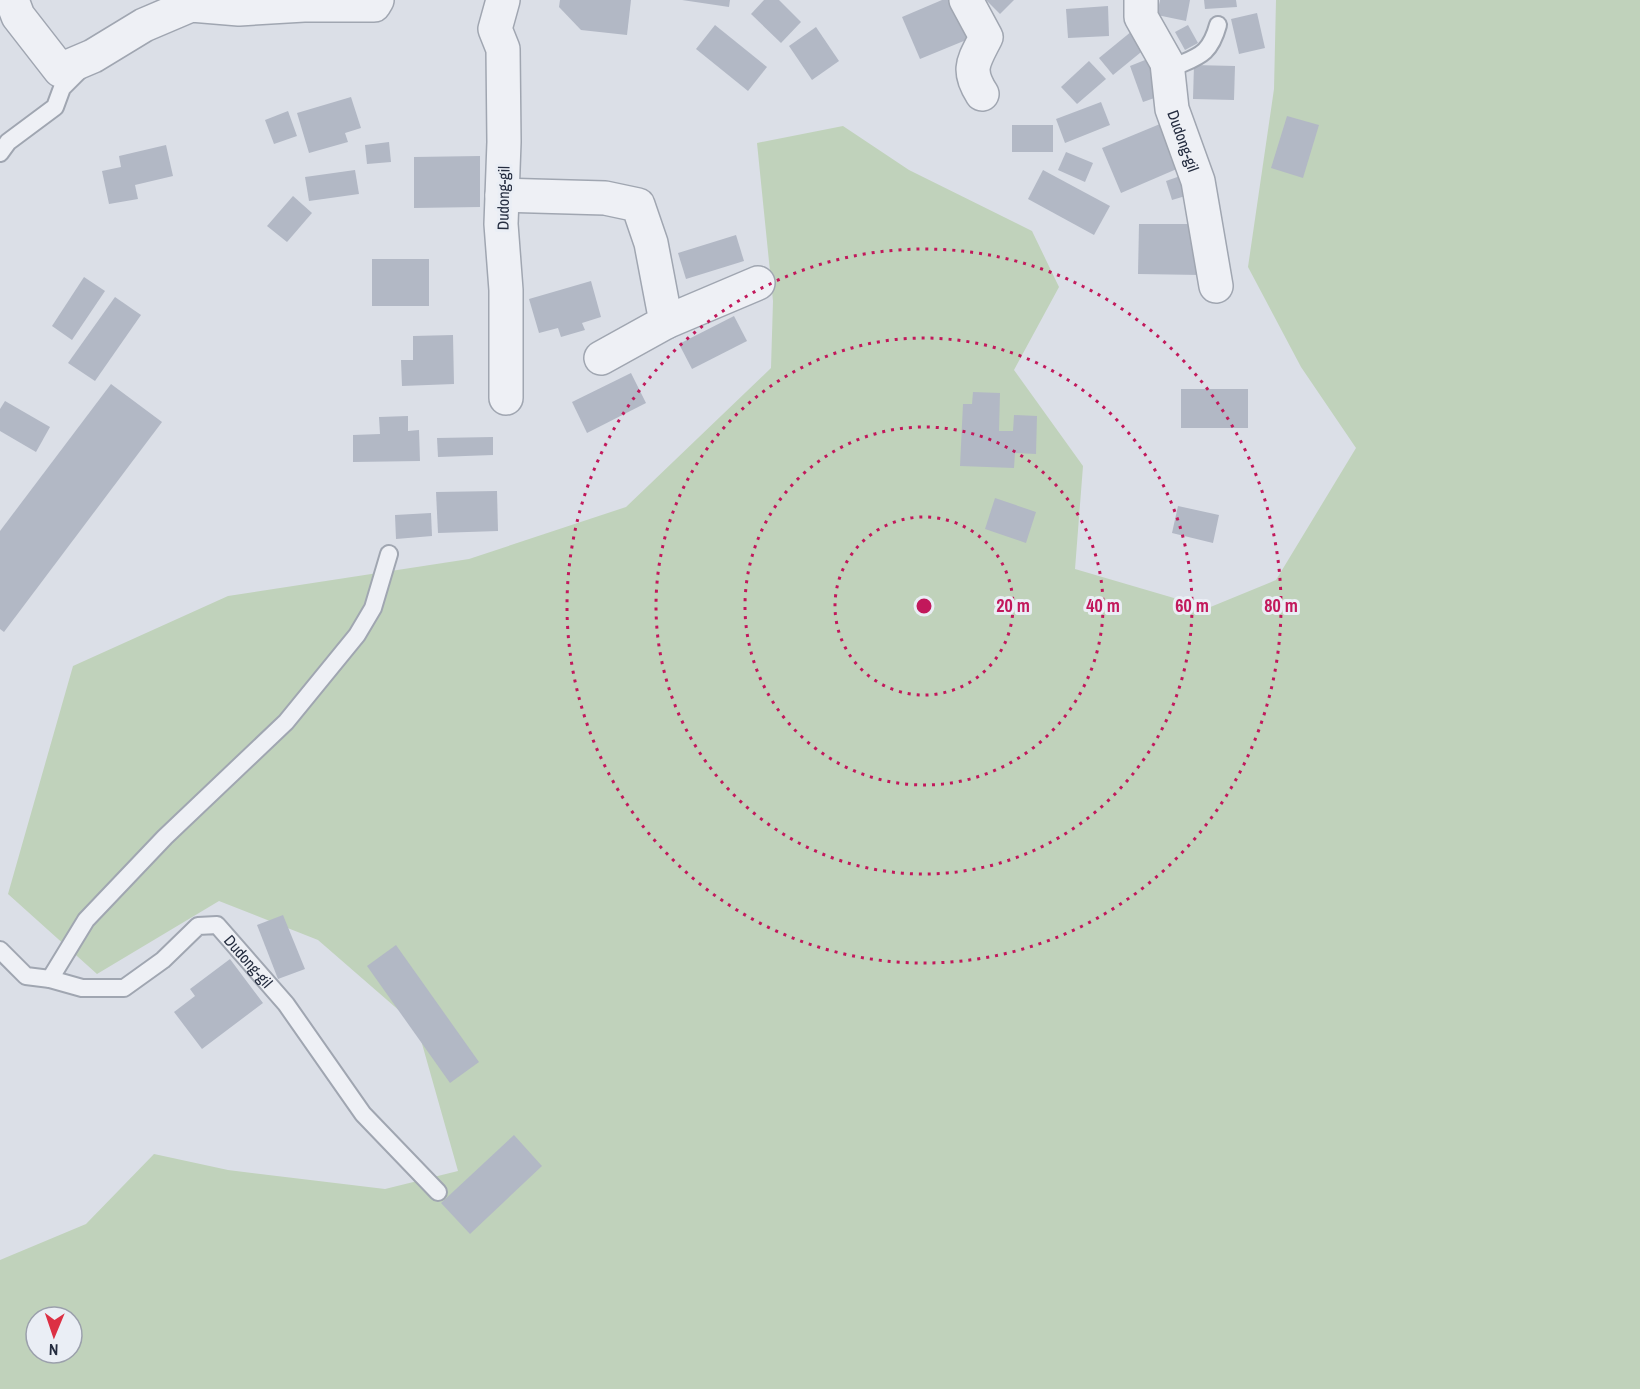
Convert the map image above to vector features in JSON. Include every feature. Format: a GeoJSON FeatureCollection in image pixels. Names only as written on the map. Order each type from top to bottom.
{"type":"FeatureCollection","features":[{"type":"Feature","properties":{"kind":"street"},"geometry":{"type":"LineString","coordinates":[[12,0],[18,16],[60,70],[93,56],[144,25],[191,5],[239,9],[304,5],[374,5],[377,0]]}},
{"type":"Feature","properties":{"kind":"street","name":"Dudong-gil"},"geometry":{"type":"LineString","coordinates":[[503,0],[495,29],[503,49],[502,195],[506,398]]}},
{"type":"Feature","properties":{"kind":"street"},"geometry":{"type":"LineString","coordinates":[[966,0],[986,37],[973,62],[973,80],[982,94]]}},
{"type":"Feature","properties":{"kind":"street","name":"Dudong-gil"},"geometry":{"type":"LineString","coordinates":[[1141,0],[1141,17],[1167,63],[1172,109],[1198,182],[1216,286]]}},
{"type":"Feature","properties":{"kind":"street"},"geometry":{"type":"LineString","coordinates":[[502,195],[605,198],[638,205],[651,243],[666,322]]}},
{"type":"Feature","properties":{"kind":"street"},"geometry":{"type":"LineString","coordinates":[[601,358],[666,322],[758,283]]}},
{"type":"Feature","properties":{"kind":"lane"},"geometry":{"type":"LineString","coordinates":[[1168,70],[1205,53],[1215,39],[1218,25]]}},
{"type":"Feature","properties":{"kind":"lane"},"geometry":{"type":"LineString","coordinates":[[0,153],[8,142],[56,107],[62,88],[93,56]]}},
{"type":"Feature","properties":{"kind":"lane"},"geometry":{"type":"LineString","coordinates":[[50,979],[86,920],[165,837],[286,722],[357,635],[374,608],[389,554]]}},
{"type":"Feature","properties":{"kind":"lane","name":"Dudong-gil"},"geometry":{"type":"LineString","coordinates":[[0,950],[26,976],[50,979],[82,988],[124,988],[163,960],[198,926],[217,925],[286,1005],[363,1114],[438,1192]]}},
{"type":"Feature","properties":{"kind":"green space"},"geometry":{"type":"Polygon","coordinates":[[[1276,0],[1640,0],[1640,1389],[0,1389],[0,1260],[86,1224],[154,1154],[228,1170],[385,1189],[458,1171],[417,1026],[318,940],[219,901],[97,974],[8,894],[73,666],[228,596],[469,559],[626,507],[771,368],[773,301],[757,143],[843,126],[909,170],[1032,231],[1059,287],[1014,370],[1083,466],[1075,569],[1208,608],[1276,580],[1356,448],[1301,367],[1248,267],[1274,89],[1276,0]]]}},
{"type":"Feature","properties":{"kind":"building"},"geometry":{"type":"Polygon","coordinates":[[[560,0],[631,0],[627,35],[581,30],[559,7],[560,0]]]}},
{"type":"Feature","properties":{"kind":"building"},"geometry":{"type":"Polygon","coordinates":[[[682,0],[730,0],[729,7],[682,0]]]}},
{"type":"Feature","properties":{"kind":"building"},"geometry":{"type":"Polygon","coordinates":[[[764,0],[779,0],[801,22],[781,43],[751,14],[764,0]]]}},
{"type":"Feature","properties":{"kind":"building"},"geometry":{"type":"Polygon","coordinates":[[[942,0],[955,0],[971,38],[920,59],[902,17],[942,0]]]}},
{"type":"Feature","properties":{"kind":"building"},"geometry":{"type":"Polygon","coordinates":[[[986,0],[1014,0],[1000,14],[986,0]]]}},
{"type":"Feature","properties":{"kind":"building"},"geometry":{"type":"Polygon","coordinates":[[[1160,0],[1190,0],[1186,21],[1157,15],[1160,0]]]}},
{"type":"Feature","properties":{"kind":"building"},"geometry":{"type":"Polygon","coordinates":[[[1204,0],[1236,0],[1237,7],[1205,9],[1204,0]]]}},
{"type":"Feature","properties":{"kind":"building"},"geometry":{"type":"Polygon","coordinates":[[[1108,6],[1109,36],[1068,38],[1066,9],[1108,6]]]}},
{"type":"Feature","properties":{"kind":"building"},"geometry":{"type":"Polygon","coordinates":[[[1257,13],[1265,48],[1239,54],[1231,19],[1257,13]]]}},
{"type":"Feature","properties":{"kind":"building"},"geometry":{"type":"Polygon","coordinates":[[[715,25],[767,67],[748,91],[696,49],[715,25]]]}},
{"type":"Feature","properties":{"kind":"building"},"geometry":{"type":"Polygon","coordinates":[[[1188,25],[1198,43],[1185,50],[1175,32],[1188,25]]]}},
{"type":"Feature","properties":{"kind":"building"},"geometry":{"type":"Polygon","coordinates":[[[816,27],[839,61],[812,80],[789,46],[816,27]]]}},
{"type":"Feature","properties":{"kind":"building"},"geometry":{"type":"Polygon","coordinates":[[[1132,31],[1146,48],[1113,75],[1099,58],[1132,31]]]}},
{"type":"Feature","properties":{"kind":"building"},"geometry":{"type":"Polygon","coordinates":[[[1150,58],[1163,95],[1143,102],[1130,66],[1150,58]]]}},
{"type":"Feature","properties":{"kind":"building"},"geometry":{"type":"Polygon","coordinates":[[[1089,61],[1106,79],[1077,104],[1061,87],[1089,61]]]}},
{"type":"Feature","properties":{"kind":"building"},"geometry":{"type":"Polygon","coordinates":[[[1194,65],[1235,66],[1234,100],[1193,99],[1194,65]]]}},
{"type":"Feature","properties":{"kind":"building"},"geometry":{"type":"Polygon","coordinates":[[[351,97],[361,128],[345,133],[348,142],[309,153],[297,113],[351,97]]]}},
{"type":"Feature","properties":{"kind":"building"},"geometry":{"type":"Polygon","coordinates":[[[1101,102],[1110,125],[1065,143],[1056,119],[1101,102]]]}},
{"type":"Feature","properties":{"kind":"building"},"geometry":{"type":"Polygon","coordinates":[[[288,111],[297,136],[274,144],[265,120],[288,111]]]}},
{"type":"Feature","properties":{"kind":"building"},"geometry":{"type":"Polygon","coordinates":[[[1287,116],[1319,125],[1303,178],[1271,168],[1287,116]]]}},
{"type":"Feature","properties":{"kind":"building"},"geometry":{"type":"Polygon","coordinates":[[[1160,124],[1179,168],[1121,193],[1102,148],[1160,124]]]}},
{"type":"Feature","properties":{"kind":"building"},"geometry":{"type":"Polygon","coordinates":[[[1012,125],[1053,125],[1053,152],[1012,152],[1012,125]]]}},
{"type":"Feature","properties":{"kind":"building"},"geometry":{"type":"Polygon","coordinates":[[[389,142],[391,162],[367,164],[365,145],[389,142]]]}},
{"type":"Feature","properties":{"kind":"building"},"geometry":{"type":"Polygon","coordinates":[[[166,145],[173,176],[135,185],[138,199],[109,204],[102,171],[121,167],[119,156],[166,145]]]}},
{"type":"Feature","properties":{"kind":"building"},"geometry":{"type":"Polygon","coordinates":[[[1066,152],[1093,163],[1085,182],[1058,170],[1066,152]]]}},
{"type":"Feature","properties":{"kind":"building"},"geometry":{"type":"Polygon","coordinates":[[[480,156],[480,207],[414,208],[414,157],[480,156]]]}},
{"type":"Feature","properties":{"kind":"building"},"geometry":{"type":"Polygon","coordinates":[[[355,170],[359,194],[309,201],[305,177],[355,170]]]}},
{"type":"Feature","properties":{"kind":"building"},"geometry":{"type":"Polygon","coordinates":[[[1043,170],[1110,206],[1094,235],[1028,199],[1043,170]]]}},
{"type":"Feature","properties":{"kind":"building"},"geometry":{"type":"Polygon","coordinates":[[[1186,174],[1192,194],[1172,200],[1166,181],[1186,174]]]}},
{"type":"Feature","properties":{"kind":"building"},"geometry":{"type":"Polygon","coordinates":[[[293,196],[312,213],[287,242],[267,226],[293,196]]]}},
{"type":"Feature","properties":{"kind":"building"},"geometry":{"type":"Polygon","coordinates":[[[1139,224],[1201,224],[1201,275],[1138,274],[1139,224]]]}},
{"type":"Feature","properties":{"kind":"building"},"geometry":{"type":"Polygon","coordinates":[[[736,235],[744,261],[686,279],[678,253],[736,235]]]}},
{"type":"Feature","properties":{"kind":"building"},"geometry":{"type":"Polygon","coordinates":[[[372,259],[429,259],[429,306],[372,306],[372,259]]]}},
{"type":"Feature","properties":{"kind":"building"},"geometry":{"type":"Polygon","coordinates":[[[84,277],[105,291],[72,340],[52,326],[84,277]]]}},
{"type":"Feature","properties":{"kind":"building"},"geometry":{"type":"Polygon","coordinates":[[[591,281],[601,317],[582,323],[585,330],[561,337],[558,328],[539,333],[529,299],[591,281]]]}},
{"type":"Feature","properties":{"kind":"building"},"geometry":{"type":"Polygon","coordinates":[[[115,297],[141,315],[95,381],[68,363],[115,297]]]}},
{"type":"Feature","properties":{"kind":"building"},"geometry":{"type":"Polygon","coordinates":[[[734,316],[747,341],[692,369],[679,344],[734,316]]]}},
{"type":"Feature","properties":{"kind":"building"},"geometry":{"type":"Polygon","coordinates":[[[453,335],[454,384],[402,386],[401,360],[413,360],[413,336],[453,335]]]}},
{"type":"Feature","properties":{"kind":"building"},"geometry":{"type":"Polygon","coordinates":[[[631,373],[646,403],[587,433],[572,402],[631,373]]]}},
{"type":"Feature","properties":{"kind":"building"},"geometry":{"type":"Polygon","coordinates":[[[111,384],[162,422],[4,632],[0,629],[0,531],[111,384]]]}},
{"type":"Feature","properties":{"kind":"building"},"geometry":{"type":"Polygon","coordinates":[[[1181,389],[1248,389],[1248,428],[1181,428],[1181,389]]]}},
{"type":"Feature","properties":{"kind":"building"},"geometry":{"type":"Polygon","coordinates":[[[973,392],[1000,393],[999,431],[1013,431],[1014,415],[1037,416],[1036,454],[1015,453],[1014,468],[960,466],[963,404],[972,404],[973,392]]]}},
{"type":"Feature","properties":{"kind":"building"},"geometry":{"type":"Polygon","coordinates":[[[5,401],[50,427],[36,452],[0,431],[0,409],[5,401]]]}},
{"type":"Feature","properties":{"kind":"building"},"geometry":{"type":"Polygon","coordinates":[[[408,416],[408,431],[419,430],[420,461],[353,462],[353,435],[380,434],[379,417],[408,416]]]}},
{"type":"Feature","properties":{"kind":"building"},"geometry":{"type":"Polygon","coordinates":[[[493,437],[493,455],[438,457],[437,438],[493,437]]]}},
{"type":"Feature","properties":{"kind":"building"},"geometry":{"type":"Polygon","coordinates":[[[497,491],[498,531],[438,533],[436,492],[497,491]]]}},
{"type":"Feature","properties":{"kind":"building"},"geometry":{"type":"Polygon","coordinates":[[[995,498],[1036,512],[1026,543],[985,529],[995,498]]]}},
{"type":"Feature","properties":{"kind":"building"},"geometry":{"type":"Polygon","coordinates":[[[1178,506],[1219,515],[1213,543],[1172,533],[1178,506]]]}},
{"type":"Feature","properties":{"kind":"building"},"geometry":{"type":"Polygon","coordinates":[[[431,513],[432,536],[396,539],[395,515],[431,513]]]}},
{"type":"Feature","properties":{"kind":"building"},"geometry":{"type":"Polygon","coordinates":[[[283,915],[305,969],[278,979],[257,925],[283,915]]]}},
{"type":"Feature","properties":{"kind":"building"},"geometry":{"type":"Polygon","coordinates":[[[396,945],[479,1062],[450,1083],[367,966],[396,945]]]}},
{"type":"Feature","properties":{"kind":"building"},"geometry":{"type":"Polygon","coordinates":[[[230,959],[263,1003],[202,1049],[174,1012],[195,996],[190,989],[230,959]]]}},
{"type":"Feature","properties":{"kind":"building"},"geometry":{"type":"Polygon","coordinates":[[[514,1135],[542,1166],[470,1234],[441,1203],[514,1135]]]}}]}
